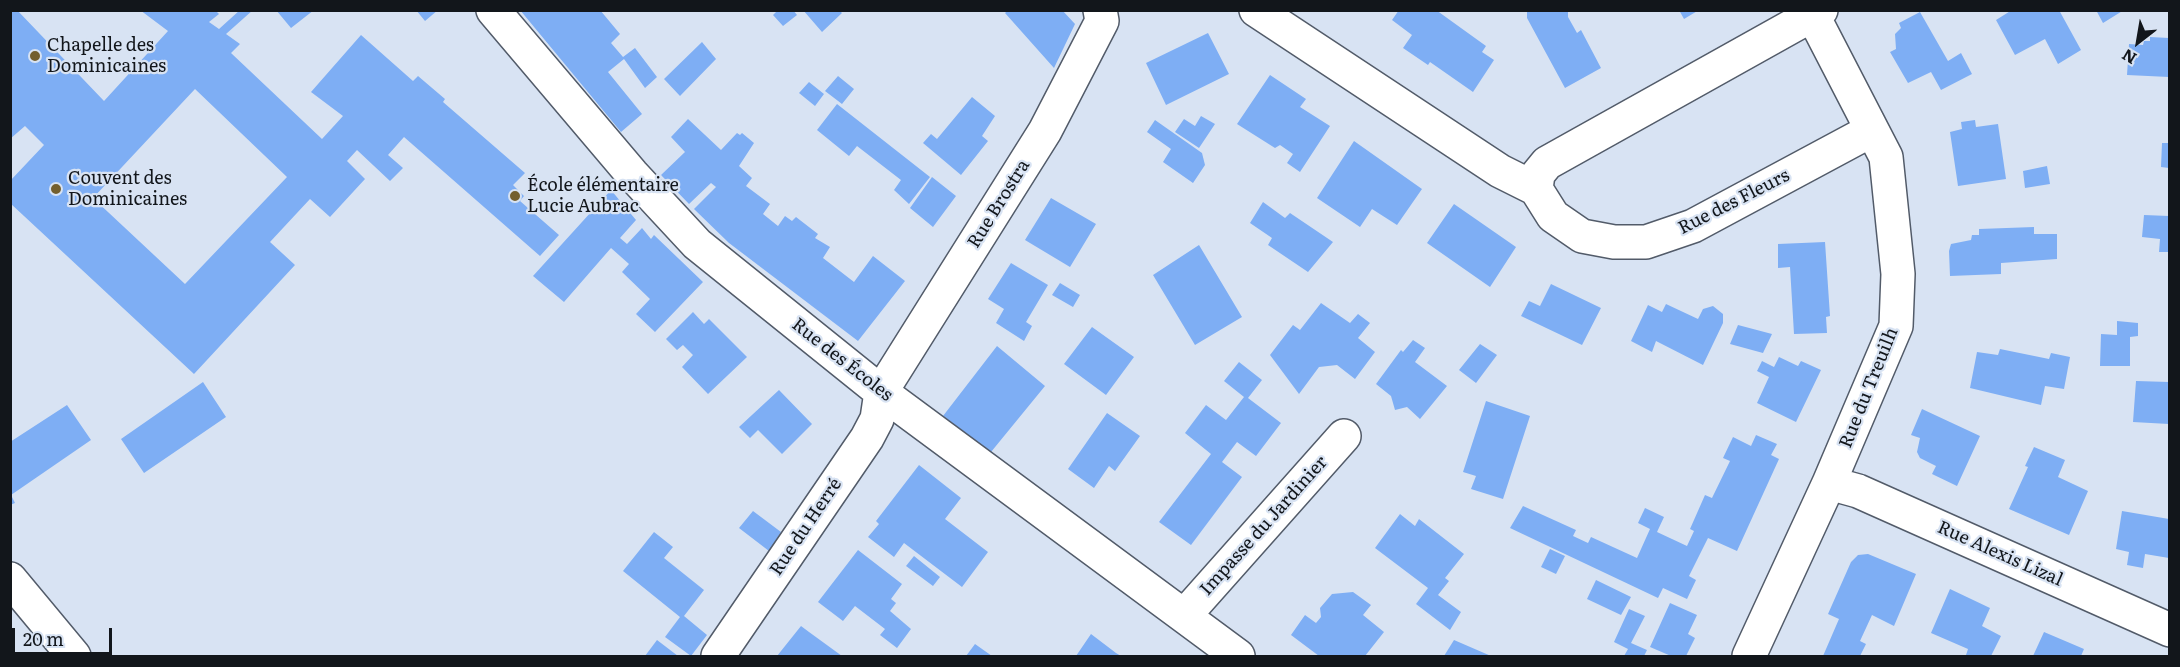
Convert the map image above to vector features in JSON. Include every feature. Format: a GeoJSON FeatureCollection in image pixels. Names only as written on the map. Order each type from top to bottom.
{"type":"FeatureCollection","features":[{"type":"Feature","properties":{"kind":"street","name":"Rue des Écoles"},"geometry":{"type":"LineString","coordinates":[[493,10],[632,174],[697,244],[881,392],[1238,657]]}},
{"type":"Feature","properties":{"kind":"street","name":"Rue Brostra"},"geometry":{"type":"LineString","coordinates":[[881,392],[1045,131],[1102,21],[1100,10]]}},
{"type":"Feature","properties":{"kind":"street"},"geometry":{"type":"LineString","coordinates":[[1256,10],[1500,171],[1536,189],[1538,174],[1547,163],[1814,12]]}},
{"type":"Feature","properties":{"kind":"street","name":"Rue du Treuilh"},"geometry":{"type":"LineString","coordinates":[[1749,657],[1829,483],[1896,326],[1898,274],[1886,157],[1814,12]]}},
{"type":"Feature","properties":{"kind":"street","name":"Rue des Fleurs"},"geometry":{"type":"LineString","coordinates":[[1536,189],[1553,216],[1582,236],[1614,242],[1646,242],[1693,226],[1872,130]]}},
{"type":"Feature","properties":{"kind":"street","name":"Rue du Herré"},"geometry":{"type":"LineString","coordinates":[[718,657],[867,438],[877,419],[881,392]]}},
{"type":"Feature","properties":{"kind":"street","name":"Impasse du Jardinier"},"geometry":{"type":"LineString","coordinates":[[1184,616],[1344,436]]}},
{"type":"Feature","properties":{"kind":"street","name":"Rue Alexis Lizal"},"geometry":{"type":"LineString","coordinates":[[1829,483],[1858,491],[2169,630]]}},
{"type":"Feature","properties":{"kind":"street"},"geometry":{"type":"LineString","coordinates":[[10,579],[74,657]]}},
{"type":"Feature","properties":{"kind":"building","name":"Couvent des Dominicaines"},"geometry":{"type":"Polygon","coordinates":[[[10,10],[17,10],[104,101],[168,31],[140,10],[215,10],[219,14],[209,22],[219,29],[240,10],[253,10],[226,34],[240,44],[231,53],[322,139],[343,116],[311,92],[361,35],[413,81],[418,76],[445,99],[443,102],[525,173],[513,185],[524,196],[520,201],[559,235],[540,256],[404,137],[388,155],[403,168],[390,181],[357,150],[347,161],[365,179],[330,217],[310,199],[270,242],[295,265],[194,374],[10,203],[10,181],[44,145],[25,126],[10,139],[10,10]],[[195,89],[93,198],[185,284],[287,177],[195,89]]]}},
{"type":"Feature","properties":{"kind":"building"},"geometry":{"type":"Polygon","coordinates":[[[276,10],[314,10],[291,28],[276,10]]]}},
{"type":"Feature","properties":{"kind":"building"},"geometry":{"type":"Polygon","coordinates":[[[416,10],[438,10],[425,21],[416,10]]]}},
{"type":"Feature","properties":{"kind":"building"},"geometry":{"type":"Polygon","coordinates":[[[520,10],[600,10],[620,34],[611,43],[623,57],[635,48],[657,77],[645,88],[624,59],[608,72],[642,114],[621,132],[520,10]]]}},
{"type":"Feature","properties":{"kind":"building"},"geometry":{"type":"Polygon","coordinates":[[[778,10],[793,10],[797,15],[783,26],[773,15],[778,10]]]}},
{"type":"Feature","properties":{"kind":"building"},"geometry":{"type":"Polygon","coordinates":[[[803,10],[839,10],[842,13],[822,32],[803,10]]]}},
{"type":"Feature","properties":{"kind":"building"},"geometry":{"type":"Polygon","coordinates":[[[1008,10],[1062,10],[1075,24],[1054,68],[1005,13],[1008,10]]]}},
{"type":"Feature","properties":{"kind":"building"},"geometry":{"type":"Polygon","coordinates":[[[1399,10],[1436,10],[1486,46],[1482,52],[1494,60],[1473,92],[1430,62],[1428,65],[1403,48],[1412,35],[1392,20],[1399,10]]]}},
{"type":"Feature","properties":{"kind":"building"},"geometry":{"type":"Polygon","coordinates":[[[1527,10],[1568,10],[1568,17],[1577,33],[1581,30],[1601,68],[1565,88],[1527,18],[1527,10]]]}},
{"type":"Feature","properties":{"kind":"building"},"geometry":{"type":"Polygon","coordinates":[[[1679,10],[1699,10],[1684,19],[1679,10]]]}},
{"type":"Feature","properties":{"kind":"building"},"geometry":{"type":"Polygon","coordinates":[[[2012,10],[2059,10],[2081,50],[2058,64],[2045,39],[2015,55],[1996,20],[2012,10]]]}},
{"type":"Feature","properties":{"kind":"building"},"geometry":{"type":"Polygon","coordinates":[[[2096,10],[2124,10],[2103,23],[2096,10]]]}},
{"type":"Feature","properties":{"kind":"building"},"geometry":{"type":"Polygon","coordinates":[[[1920,12],[1948,61],[1961,53],[1972,74],[1941,90],[1931,72],[1908,83],[1890,52],[1896,49],[1895,34],[1901,28],[1899,23],[1920,12]]]}},
{"type":"Feature","properties":{"kind":"building"},"geometry":{"type":"Polygon","coordinates":[[[1208,33],[1229,74],[1166,105],[1146,63],[1208,33]]]}},
{"type":"Feature","properties":{"kind":"building"},"geometry":{"type":"Polygon","coordinates":[[[2150,37],[2169,38],[2169,77],[2127,75],[2129,44],[2143,45],[2144,41],[2150,41],[2150,37]]]}},
{"type":"Feature","properties":{"kind":"building"},"geometry":{"type":"Polygon","coordinates":[[[702,42],[716,59],[680,96],[664,79],[702,42]]]}},
{"type":"Feature","properties":{"kind":"building"},"geometry":{"type":"Polygon","coordinates":[[[1270,75],[1306,99],[1300,107],[1330,126],[1300,172],[1287,163],[1293,154],[1280,145],[1275,148],[1237,124],[1270,75]]]}},
{"type":"Feature","properties":{"kind":"building"},"geometry":{"type":"Polygon","coordinates":[[[838,76],[854,89],[842,104],[825,91],[838,76]]]}},
{"type":"Feature","properties":{"kind":"building"},"geometry":{"type":"Polygon","coordinates":[[[809,82],[824,94],[815,106],[799,93],[809,82]]]}},
{"type":"Feature","properties":{"kind":"building"},"geometry":{"type":"Polygon","coordinates":[[[972,97],[995,116],[982,136],[988,141],[961,175],[923,143],[931,134],[937,139],[972,97]]]}},
{"type":"Feature","properties":{"kind":"building"},"geometry":{"type":"Polygon","coordinates":[[[837,104],[930,177],[909,204],[894,190],[901,180],[857,146],[849,156],[817,130],[837,104]]]}},
{"type":"Feature","properties":{"kind":"building"},"geometry":{"type":"Polygon","coordinates":[[[1201,116],[1215,124],[1199,148],[1175,132],[1184,119],[1195,126],[1201,116]]]}},
{"type":"Feature","properties":{"kind":"building"},"geometry":{"type":"Polygon","coordinates":[[[688,119],[721,150],[737,133],[740,135],[742,133],[754,143],[739,166],[752,178],[746,186],[770,204],[763,214],[778,226],[785,216],[792,221],[796,217],[818,234],[815,238],[830,247],[823,258],[854,282],[873,256],[905,281],[858,341],[729,243],[694,209],[716,187],[711,183],[689,204],[661,175],[685,152],[671,137],[688,119]]]}},
{"type":"Feature","properties":{"kind":"building"},"geometry":{"type":"Polygon","coordinates":[[[1155,120],[1202,153],[1205,165],[1193,183],[1163,162],[1171,149],[1147,132],[1155,120]]]}},
{"type":"Feature","properties":{"kind":"building"},"geometry":{"type":"Polygon","coordinates":[[[1975,120],[1976,127],[1998,124],[2006,179],[1958,186],[1950,132],[1962,129],[1961,122],[1975,120]]]}},
{"type":"Feature","properties":{"kind":"building"},"geometry":{"type":"Polygon","coordinates":[[[1354,141],[1422,189],[1397,225],[1372,209],[1360,227],[1317,198],[1354,141]]]}},
{"type":"Feature","properties":{"kind":"building"},"geometry":{"type":"Polygon","coordinates":[[[2162,143],[2169,143],[2169,168],[2161,167],[2162,143]]]}},
{"type":"Feature","properties":{"kind":"building"},"geometry":{"type":"Polygon","coordinates":[[[2047,166],[2050,184],[2025,188],[2023,171],[2047,166]]]}},
{"type":"Feature","properties":{"kind":"building"},"geometry":{"type":"Polygon","coordinates":[[[932,177],[956,196],[933,227],[910,208],[932,177]]]}},
{"type":"Feature","properties":{"kind":"building"},"geometry":{"type":"Polygon","coordinates":[[[611,190],[636,220],[620,238],[627,244],[642,228],[651,239],[654,235],[703,282],[655,332],[636,314],[650,299],[622,272],[629,264],[611,248],[564,302],[533,276],[611,190]]]}},
{"type":"Feature","properties":{"kind":"building"},"geometry":{"type":"Polygon","coordinates":[[[1051,198],[1096,224],[1070,267],[1025,240],[1051,198]]]}},
{"type":"Feature","properties":{"kind":"building"},"geometry":{"type":"Polygon","coordinates":[[[1263,202],[1285,218],[1290,213],[1333,242],[1308,272],[1268,245],[1272,238],[1250,223],[1263,202]]]}},
{"type":"Feature","properties":{"kind":"building"},"geometry":{"type":"Polygon","coordinates":[[[1454,204],[1516,247],[1490,287],[1427,243],[1454,204]]]}},
{"type":"Feature","properties":{"kind":"building"},"geometry":{"type":"Polygon","coordinates":[[[2144,215],[2169,216],[2169,252],[2159,252],[2160,239],[2142,237],[2144,215]]]}},
{"type":"Feature","properties":{"kind":"building"},"geometry":{"type":"Polygon","coordinates":[[[2034,227],[2034,234],[2057,234],[2057,259],[2001,263],[2001,274],[1950,276],[1951,244],[1971,240],[1972,235],[1979,235],[1979,229],[2034,227]]]}},
{"type":"Feature","properties":{"kind":"building"},"geometry":{"type":"Polygon","coordinates":[[[1825,242],[1830,316],[1826,317],[1827,333],[1794,334],[1790,267],[1778,268],[1778,244],[1825,242]]]}},
{"type":"Feature","properties":{"kind":"building"},"geometry":{"type":"Polygon","coordinates":[[[1199,245],[1242,317],[1195,345],[1153,275],[1199,245]]]}},
{"type":"Feature","properties":{"kind":"building"},"geometry":{"type":"Polygon","coordinates":[[[1011,263],[1048,285],[1026,322],[1032,326],[1024,341],[996,323],[1004,309],[988,299],[1011,263]]]}},
{"type":"Feature","properties":{"kind":"building"},"geometry":{"type":"Polygon","coordinates":[[[1060,283],[1080,295],[1073,307],[1052,295],[1060,283]]]}},
{"type":"Feature","properties":{"kind":"building"},"geometry":{"type":"Polygon","coordinates":[[[1551,284],[1601,308],[1582,345],[1521,316],[1529,301],[1540,306],[1551,284]]]}},
{"type":"Feature","properties":{"kind":"building"},"geometry":{"type":"Polygon","coordinates":[[[1321,303],[1350,323],[1358,314],[1370,323],[1358,338],[1375,352],[1355,379],[1337,365],[1319,367],[1299,394],[1270,355],[1293,325],[1300,330],[1321,303]]]}},
{"type":"Feature","properties":{"kind":"building"},"geometry":{"type":"Polygon","coordinates":[[[1666,304],[1698,319],[1703,309],[1713,306],[1723,314],[1723,323],[1703,365],[1656,341],[1652,352],[1631,341],[1648,305],[1662,312],[1666,304]]]}},
{"type":"Feature","properties":{"kind":"building"},"geometry":{"type":"Polygon","coordinates":[[[693,312],[704,324],[709,319],[747,357],[708,394],[682,367],[693,355],[683,345],[677,350],[666,339],[693,312]]]}},
{"type":"Feature","properties":{"kind":"building"},"geometry":{"type":"Polygon","coordinates":[[[2117,321],[2138,323],[2138,336],[2130,337],[2130,366],[2100,366],[2101,334],[2117,335],[2117,321]]]}},
{"type":"Feature","properties":{"kind":"building"},"geometry":{"type":"Polygon","coordinates":[[[1738,325],[1772,334],[1763,353],[1730,344],[1738,325]]]}},
{"type":"Feature","properties":{"kind":"building"},"geometry":{"type":"Polygon","coordinates":[[[1092,327],[1134,357],[1106,395],[1064,364],[1092,327]]]}},
{"type":"Feature","properties":{"kind":"building"},"geometry":{"type":"Polygon","coordinates":[[[1413,340],[1425,348],[1415,362],[1447,386],[1420,419],[1407,407],[1395,410],[1391,396],[1376,384],[1401,350],[1403,352],[1413,340]]]}},
{"type":"Feature","properties":{"kind":"building"},"geometry":{"type":"Polygon","coordinates":[[[1480,344],[1497,355],[1476,383],[1459,370],[1480,344]]]}},
{"type":"Feature","properties":{"kind":"building"},"geometry":{"type":"Polygon","coordinates":[[[997,346],[1045,386],[991,452],[943,416],[997,346]]]}},
{"type":"Feature","properties":{"kind":"building"},"geometry":{"type":"Polygon","coordinates":[[[2000,349],[2049,359],[2051,353],[2070,357],[2064,389],[2045,386],[2041,405],[1970,388],[1977,352],[1998,355],[2000,349]]]}},
{"type":"Feature","properties":{"kind":"building"},"geometry":{"type":"Polygon","coordinates":[[[1779,357],[1798,366],[1801,361],[1821,370],[1796,422],[1757,403],[1769,377],[1757,371],[1762,361],[1774,367],[1779,357]]]}},
{"type":"Feature","properties":{"kind":"building"},"geometry":{"type":"Polygon","coordinates":[[[1239,362],[1262,380],[1248,398],[1281,423],[1256,456],[1237,442],[1222,462],[1242,477],[1191,545],[1159,522],[1211,454],[1185,433],[1206,405],[1226,420],[1244,397],[1224,381],[1239,362]]]}},
{"type":"Feature","properties":{"kind":"building"},"geometry":{"type":"Polygon","coordinates":[[[2136,381],[2169,382],[2169,424],[2133,422],[2136,381]]]}},
{"type":"Feature","properties":{"kind":"building"},"geometry":{"type":"Polygon","coordinates":[[[203,382],[226,417],[144,473],[121,439],[203,382]]]}},
{"type":"Feature","properties":{"kind":"building"},"geometry":{"type":"Polygon","coordinates":[[[779,390],[812,424],[782,454],[758,430],[750,438],[739,427],[779,390]]]}},
{"type":"Feature","properties":{"kind":"building"},"geometry":{"type":"Polygon","coordinates":[[[1486,401],[1530,416],[1503,499],[1471,489],[1476,476],[1463,472],[1486,401]]]}},
{"type":"Feature","properties":{"kind":"building"},"geometry":{"type":"Polygon","coordinates":[[[67,405],[91,440],[11,495],[15,503],[10,505],[10,442],[67,405]]]}},
{"type":"Feature","properties":{"kind":"building"},"geometry":{"type":"Polygon","coordinates":[[[1922,409],[1980,436],[1957,486],[1932,474],[1936,466],[1920,458],[1917,452],[1920,438],[1911,435],[1922,409]]]}},
{"type":"Feature","properties":{"kind":"building"},"geometry":{"type":"Polygon","coordinates":[[[1107,413],[1140,436],[1115,471],[1109,466],[1094,488],[1068,469],[1107,413]]]}},
{"type":"Feature","properties":{"kind":"building"},"geometry":{"type":"Polygon","coordinates":[[[1756,435],[1777,444],[1771,455],[1779,459],[1737,551],[1708,538],[1689,576],[1696,580],[1687,599],[1663,588],[1658,598],[1510,528],[1523,506],[1576,530],[1573,536],[1588,543],[1591,537],[1637,558],[1650,529],[1638,523],[1645,508],[1664,517],[1657,532],[1687,546],[1694,531],[1690,529],[1705,495],[1712,498],[1730,461],[1723,458],[1733,437],[1751,446],[1756,435]]]}},
{"type":"Feature","properties":{"kind":"building"},"geometry":{"type":"Polygon","coordinates":[[[2034,447],[2065,460],[2058,477],[2088,491],[2069,535],[2009,509],[2028,467],[2025,466],[2034,447]]]}},
{"type":"Feature","properties":{"kind":"building"},"geometry":{"type":"Polygon","coordinates":[[[919,465],[961,498],[945,519],[988,552],[962,587],[904,543],[894,557],[868,537],[879,524],[876,521],[919,465]]]}},
{"type":"Feature","properties":{"kind":"building"},"geometry":{"type":"Polygon","coordinates":[[[753,511],[781,532],[769,551],[739,528],[753,511]]]}},
{"type":"Feature","properties":{"kind":"building"},"geometry":{"type":"Polygon","coordinates":[[[2122,511],[2169,519],[2169,558],[2145,554],[2143,568],[2127,565],[2129,552],[2116,549],[2122,511]]]}},
{"type":"Feature","properties":{"kind":"building"},"geometry":{"type":"Polygon","coordinates":[[[1400,514],[1415,526],[1419,519],[1464,554],[1445,578],[1449,581],[1438,595],[1461,612],[1450,630],[1416,604],[1428,588],[1375,548],[1400,514]]]}},
{"type":"Feature","properties":{"kind":"building"},"geometry":{"type":"Polygon","coordinates":[[[654,532],[673,547],[664,558],[704,590],[684,616],[707,635],[691,656],[665,637],[680,617],[623,571],[654,532]]]}},
{"type":"Feature","properties":{"kind":"building"},"geometry":{"type":"Polygon","coordinates":[[[1550,549],[1565,556],[1556,574],[1541,567],[1550,549]]]}},
{"type":"Feature","properties":{"kind":"building"},"geometry":{"type":"Polygon","coordinates":[[[858,550],[902,584],[891,599],[896,603],[890,611],[911,629],[897,648],[880,635],[885,629],[855,606],[843,621],[818,602],[858,550]]]}},
{"type":"Feature","properties":{"kind":"building"},"geometry":{"type":"Polygon","coordinates":[[[1868,554],[1916,574],[1894,626],[1872,615],[1860,641],[1866,644],[1860,656],[1823,656],[1839,619],[1828,614],[1851,562],[1858,555],[1868,554]]]}},
{"type":"Feature","properties":{"kind":"building"},"geometry":{"type":"Polygon","coordinates":[[[914,556],[940,577],[933,586],[906,566],[914,556]]]}},
{"type":"Feature","properties":{"kind":"building"},"geometry":{"type":"Polygon","coordinates":[[[1596,580],[1631,597],[1621,615],[1587,599],[1596,580]]]}},
{"type":"Feature","properties":{"kind":"building"},"geometry":{"type":"Polygon","coordinates":[[[1950,589],[1990,608],[1982,626],[2001,636],[1991,656],[1966,655],[1968,649],[1931,633],[1950,589]]]}},
{"type":"Feature","properties":{"kind":"building"},"geometry":{"type":"Polygon","coordinates":[[[1353,592],[1371,605],[1363,615],[1384,632],[1365,656],[1319,656],[1291,635],[1305,615],[1316,623],[1321,617],[1320,608],[1332,594],[1353,592]]]}},
{"type":"Feature","properties":{"kind":"building"},"geometry":{"type":"Polygon","coordinates":[[[1670,603],[1697,615],[1688,634],[1695,638],[1686,656],[1671,656],[1650,647],[1670,603]]]}},
{"type":"Feature","properties":{"kind":"building"},"geometry":{"type":"Polygon","coordinates":[[[1629,609],[1645,616],[1631,643],[1647,650],[1644,656],[1624,656],[1628,649],[1614,642],[1629,609]]]}},
{"type":"Feature","properties":{"kind":"building"},"geometry":{"type":"Polygon","coordinates":[[[801,626],[809,632],[842,656],[777,656],[801,626]]]}},
{"type":"Feature","properties":{"kind":"building"},"geometry":{"type":"Polygon","coordinates":[[[2044,632],[2084,649],[2081,656],[2033,656],[2044,632]]]}},
{"type":"Feature","properties":{"kind":"building"},"geometry":{"type":"Polygon","coordinates":[[[1091,634],[1116,653],[1121,656],[1076,656],[1091,634]]]}},
{"type":"Feature","properties":{"kind":"building"},"geometry":{"type":"Polygon","coordinates":[[[657,640],[678,656],[645,656],[657,640]]]}},
{"type":"Feature","properties":{"kind":"building"},"geometry":{"type":"Polygon","coordinates":[[[1454,640],[1491,656],[1444,656],[1454,640]]]}},
{"type":"Feature","properties":{"kind":"building"},"geometry":{"type":"Polygon","coordinates":[[[975,644],[992,656],[966,656],[975,644]]]}},
{"type":"Feature","properties":{"kind":"place","name":"Chapelle des Dominicaines"},"geometry":{"type":"Point","coordinates":[35,56]}},
{"type":"Feature","properties":{"kind":"place","name":"Couvent des Dominicaines"},"geometry":{"type":"Point","coordinates":[56,189]}},
{"type":"Feature","properties":{"kind":"place","name":"École élémentaire Lucie Aubrac"},"geometry":{"type":"Point","coordinates":[515,196]}}]}
